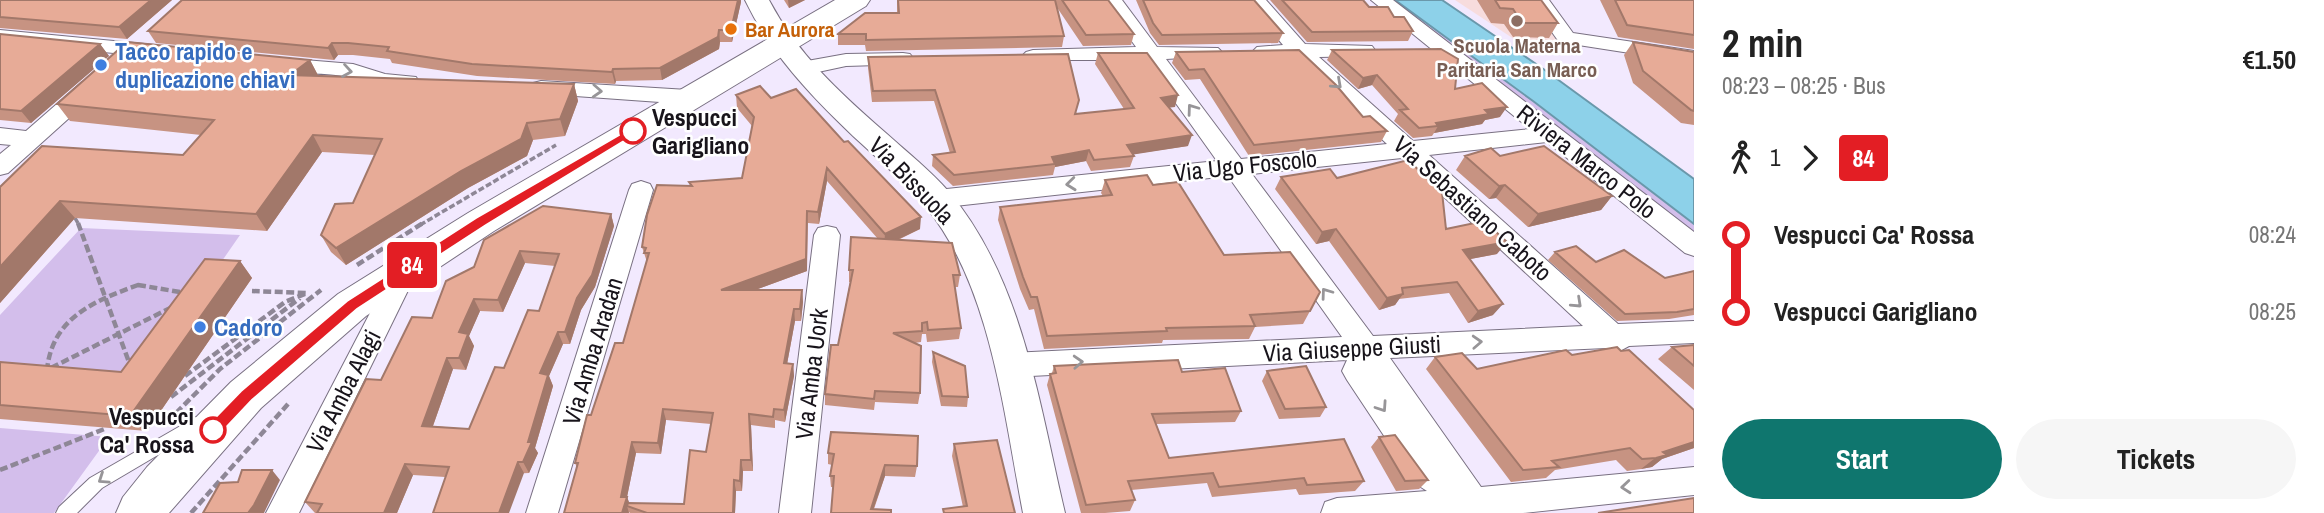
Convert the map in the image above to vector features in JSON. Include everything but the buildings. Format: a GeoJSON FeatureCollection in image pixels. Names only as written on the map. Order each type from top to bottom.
{"type":"FeatureCollection","features":[{"type":"Feature","properties":{"kind":"main road"},"geometry":{"type":"LineString","coordinates":[[140,513],[164,482],[268,398],[320,330],[405,270],[688,97],[792,56],[856,0]]}},
{"type":"Feature","properties":{"kind":"street","name":"Via Bissuola"},"geometry":{"type":"LineString","coordinates":[[757,0],[766,24],[792,56],[853,120],[937,199],[958,227],[979,264],[1010,365],[1044,513]]}},
{"type":"Feature","properties":{"kind":"street"},"geometry":{"type":"LineString","coordinates":[[1112,0],[1366,348],[1357,371],[1427,474],[1476,508]]}},
{"type":"Feature","properties":{"kind":"street","name":"Via Sebastiano Caboto"},"geometry":{"type":"LineString","coordinates":[[1255,0],[1300,51],[1639,361]]}},
{"type":"Feature","properties":{"kind":"street","name":"Riviera Marco Polo"},"geometry":{"type":"LineString","coordinates":[[1381,0],[1694,246]]}},
{"type":"Feature","properties":{"kind":"street"},"geometry":{"type":"LineString","coordinates":[[1539,0],[1566,38],[1694,57]]}},
{"type":"Feature","properties":{"kind":"street"},"geometry":{"type":"LineString","coordinates":[[0,167],[151,33]]}},
{"type":"Feature","properties":{"kind":"street"},"geometry":{"type":"LineString","coordinates":[[0,36],[174,53]]}},
{"type":"Feature","properties":{"kind":"street"},"geometry":{"type":"LineString","coordinates":[[1017,56],[1444,49]]}},
{"type":"Feature","properties":{"kind":"street"},"geometry":{"type":"LineString","coordinates":[[792,56],[846,60],[929,58]]}},
{"type":"Feature","properties":{"kind":"street"},"geometry":{"type":"LineString","coordinates":[[257,61],[353,71],[383,81],[423,83]]}},
{"type":"Feature","properties":{"kind":"street"},"geometry":{"type":"LineString","coordinates":[[516,87],[688,97]]}},
{"type":"Feature","properties":{"kind":"street","name":"Via Ugo Foscolo"},"geometry":{"type":"LineString","coordinates":[[937,199],[1407,147],[1553,134]]}},
{"type":"Feature","properties":{"kind":"street"},"geometry":{"type":"LineString","coordinates":[[0,136],[32,139]]}},
{"type":"Feature","properties":{"kind":"street","name":"Via Amba Aradan"},"geometry":{"type":"LineString","coordinates":[[542,513],[641,190]]}},
{"type":"Feature","properties":{"kind":"street","name":"Via Amba Uork"},"geometry":{"type":"LineString","coordinates":[[795,513],[827,235]]}},
{"type":"Feature","properties":{"kind":"street","name":"Via Amba Alagi"},"geometry":{"type":"LineString","coordinates":[[282,513],[405,270]]}},
{"type":"Feature","properties":{"kind":"street","name":"Via Giuseppe Giusti"},"geometry":{"type":"LineString","coordinates":[[1010,365],[1694,332]]}},
{"type":"Feature","properties":{"kind":"street"},"geometry":{"type":"LineString","coordinates":[[1337,513],[1476,508],[1694,481]]}},
{"type":"Feature","properties":{"kind":"lane"},"geometry":{"type":"LineString","coordinates":[[65,513],[96,483],[268,398]]}},
{"type":"Feature","properties":{"kind":"path"},"geometry":{"type":"LineString","coordinates":[[75,218],[134,375]]}},
{"type":"Feature","properties":{"kind":"path"},"geometry":{"type":"LineString","coordinates":[[47,370],[46,356],[55,339],[74,316],[105,297],[138,285],[180,292],[186,300]]}},
{"type":"Feature","properties":{"kind":"path"},"geometry":{"type":"LineString","coordinates":[[178,311],[193,290]]}},
{"type":"Feature","properties":{"kind":"path"},"geometry":{"type":"LineString","coordinates":[[252,291],[307,293]]}},
{"type":"Feature","properties":{"kind":"path"},"geometry":{"type":"LineString","coordinates":[[185,376],[285,302],[307,293]]}},
{"type":"Feature","properties":{"kind":"path"},"geometry":{"type":"LineString","coordinates":[[171,397],[307,293]]}},
{"type":"Feature","properties":{"kind":"path"},"geometry":{"type":"LineString","coordinates":[[47,370],[186,300]]}},
{"type":"Feature","properties":{"kind":"path"},"geometry":{"type":"LineString","coordinates":[[35,369],[59,370]]}},
{"type":"Feature","properties":{"kind":"path"},"geometry":{"type":"LineString","coordinates":[[191,513],[268,398]]}},
{"type":"Feature","properties":{"kind":"path"},"geometry":{"type":"LineString","coordinates":[[0,470],[107,428]]}},
{"type":"Feature","properties":{"kind":"shaded area"},"geometry":{"type":"Polygon","coordinates":[[[1387,0],[1395,0],[1694,224],[1694,239],[1387,0]]]}},
{"type":"Feature","properties":{"kind":"shaded area","name":"Scuola Materna Paritaria San Marco"},"geometry":{"type":"Polygon","coordinates":[[[1455,0],[1534,0],[1566,47],[1523,45],[1455,0]]]}},
{"type":"Feature","properties":{"kind":"shaded area"},"geometry":{"type":"Polygon","coordinates":[[[81,228],[240,235],[138,382],[0,371],[0,315],[81,228]]]}},
{"type":"Feature","properties":{"kind":"shaded area"},"geometry":{"type":"Polygon","coordinates":[[[0,428],[109,437],[54,513],[0,513],[0,428]]]}},
{"type":"Feature","properties":{"kind":"water"},"geometry":{"type":"Polygon","coordinates":[[[1395,0],[1442,0],[1542,68],[1694,179],[1694,224],[1533,101],[1395,0]]]}},
{"type":"Feature","properties":{"kind":"bus line","name":"84"},"geometry":{"type":"LineString","coordinates":[[213,430],[246,395],[352,305],[481,222],[633,131]]}},
{"type":"Feature","properties":{"kind":"place","name":"Scuola Materna Paritaria San Marco"},"geometry":{"type":"Point","coordinates":[1517,21]}},
{"type":"Feature","properties":{"kind":"place","name":"Bar Aurora"},"geometry":{"type":"Point","coordinates":[731,29]}},
{"type":"Feature","properties":{"kind":"place","name":"Tacco rapido e duplicazione chiavi"},"geometry":{"type":"Point","coordinates":[101,65]}},
{"type":"Feature","properties":{"kind":"place","name":"Vespucci Garigliano"},"geometry":{"type":"Point","coordinates":[633,131]}},
{"type":"Feature","properties":{"kind":"place","name":"Cadoro"},"geometry":{"type":"Point","coordinates":[200,327]}},
{"type":"Feature","properties":{"kind":"place","name":"Vespucci Ca' Rossa"},"geometry":{"type":"Point","coordinates":[213,430]}}]}
